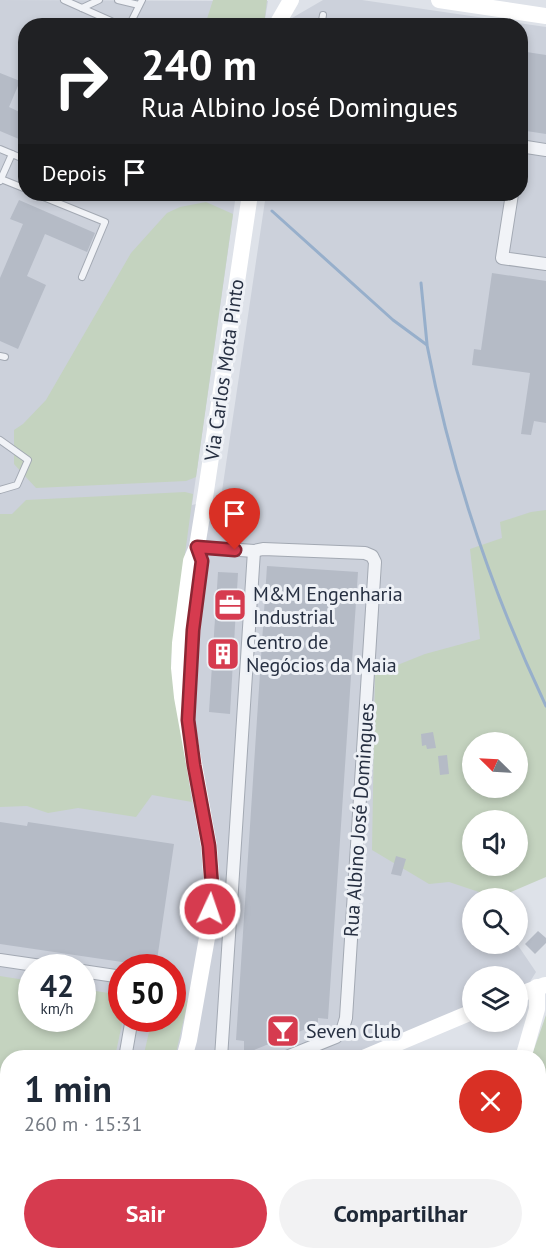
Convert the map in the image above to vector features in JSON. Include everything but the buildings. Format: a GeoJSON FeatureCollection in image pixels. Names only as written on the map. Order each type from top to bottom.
{"type":"FeatureCollection","features":[{"type":"Feature","properties":{"kind":"main road"},"geometry":{"type":"LineString","coordinates":[[274,0],[275,18]]}},
{"type":"Feature","properties":{"kind":"main road"},"geometry":{"type":"LineString","coordinates":[[280,18],[291,0]]}},
{"type":"Feature","properties":{"kind":"main road"},"geometry":{"type":"LineString","coordinates":[[439,0],[546,16]]}},
{"type":"Feature","properties":{"kind":"main road"},"geometry":{"type":"LineString","coordinates":[[514,0],[546,5]]}},
{"type":"Feature","properties":{"kind":"main road","name":"Via Carlos Mota Pinto"},"geometry":{"type":"LineString","coordinates":[[186,1050],[208,932],[212,887],[209,846],[188,720],[192,640],[202,561],[197,547],[249,201]]}},
{"type":"Feature","properties":{"kind":"main road"},"geometry":{"type":"LineString","coordinates":[[525,1050],[542,986]]}},
{"type":"Feature","properties":{"kind":"main road"},"geometry":{"type":"LineString","coordinates":[[382,1050],[462,1016]]}},
{"type":"Feature","properties":{"kind":"main road","name":"Via Carlos Mota Pinto"},"geometry":{"type":"LineString","coordinates":[[189,1040],[190,1050]]}},
{"type":"Feature","properties":{"kind":"street"},"geometry":{"type":"LineString","coordinates":[[528,147],[546,150]]}},
{"type":"Feature","properties":{"kind":"street"},"geometry":{"type":"LineString","coordinates":[[511,201],[502,258],[546,264]]}},
{"type":"Feature","properties":{"kind":"street","name":"Rua Albino José Domingues"},"geometry":{"type":"LineString","coordinates":[[197,547],[254,551],[263,549],[365,553],[372,556],[375,562],[346,1018],[343,1028],[336,1036],[303,1050]]}},
{"type":"Feature","properties":{"kind":"street"},"geometry":{"type":"LineString","coordinates":[[222,1050],[254,551]]}},
{"type":"Feature","properties":{"kind":"street"},"geometry":{"type":"LineString","coordinates":[[0,960],[18,963]]}},
{"type":"Feature","properties":{"kind":"street"},"geometry":{"type":"LineString","coordinates":[[126,1050],[130,1032]]}},
{"type":"Feature","properties":{"kind":"lane"},"geometry":{"type":"LineString","coordinates":[[64,0],[104,18]]}},
{"type":"Feature","properties":{"kind":"lane"},"geometry":{"type":"LineString","coordinates":[[82,8],[99,0]]}},
{"type":"Feature","properties":{"kind":"lane"},"geometry":{"type":"LineString","coordinates":[[118,0],[140,2],[133,18]]}},
{"type":"Feature","properties":{"kind":"lane"},"geometry":{"type":"LineString","coordinates":[[0,148],[18,157]]}},
{"type":"Feature","properties":{"kind":"lane"},"geometry":{"type":"LineString","coordinates":[[12,154],[1,180],[18,186]]}},
{"type":"Feature","properties":{"kind":"lane"},"geometry":{"type":"LineString","coordinates":[[53,201],[105,222],[82,278]]}},
{"type":"Feature","properties":{"kind":"lane"},"geometry":{"type":"LineString","coordinates":[[0,440],[28,460],[17,485],[0,490]]}},
{"type":"Feature","properties":{"kind":"shaded area"},"geometry":{"type":"Polygon","coordinates":[[[0,0],[268,1],[265,18],[18,18],[18,201],[235,201],[192,505],[221,498],[265,201],[528,201],[528,24],[546,27],[546,702],[490,732],[462,732],[462,798],[472,798],[472,810],[462,810],[462,876],[484,876],[488,888],[462,888],[462,954],[524,954],[536,972],[528,985],[528,966],[462,966],[462,1021],[387,1050],[0,1050],[0,0]]]}},
{"type":"Feature","properties":{"kind":"shaded area"},"geometry":{"type":"Polygon","coordinates":[[[323,0],[362,0],[485,18],[292,18],[323,0]]]}},
{"type":"Feature","properties":{"kind":"green space"},"geometry":{"type":"Polygon","coordinates":[[[213,0],[267,0],[265,18],[207,18],[213,0]]]}},
{"type":"Feature","properties":{"kind":"green space"},"geometry":{"type":"Polygon","coordinates":[[[206,202],[233,214],[196,477],[186,481],[36,488],[14,464],[14,430],[46,400],[131,253],[167,213],[180,207],[206,202]]]}},
{"type":"Feature","properties":{"kind":"green space"},"geometry":{"type":"Polygon","coordinates":[[[185,492],[193,494],[171,660],[192,802],[152,795],[136,817],[78,808],[48,813],[27,806],[0,807],[0,514],[12,514],[26,500],[185,492]]]}},
{"type":"Feature","properties":{"kind":"green space"},"geometry":{"type":"Polygon","coordinates":[[[546,510],[546,877],[520,888],[467,888],[449,882],[429,884],[372,850],[375,674],[425,654],[480,639],[470,549],[502,538],[500,522],[531,512],[546,510]]]}},
{"type":"Feature","properties":{"kind":"green space"},"geometry":{"type":"Polygon","coordinates":[[[0,976],[18,979],[18,1032],[96,1032],[96,991],[108,993],[108,1032],[120,1032],[116,1050],[0,1050],[0,976]]]}},
{"type":"Feature","properties":{"kind":"green space"},"geometry":{"type":"Polygon","coordinates":[[[546,1015],[546,1050],[534,1050],[546,1015]]]}},
{"type":"Feature","properties":{"kind":"green space"},"geometry":{"type":"Polygon","coordinates":[[[149,1032],[181,1032],[177,1050],[145,1050],[149,1032]]]}},
{"type":"Feature","properties":{"kind":"waterway"},"geometry":{"type":"LineString","coordinates":[[272,211],[393,320],[427,345],[448,438],[475,529],[508,618],[546,706]]}},
{"type":"Feature","properties":{"kind":"waterway"},"geometry":{"type":"LineString","coordinates":[[421,283],[427,344]]}},
{"type":"Feature","properties":{"kind":"place","name":"M&M Engenharia Industrial"},"geometry":{"type":"Point","coordinates":[230,605]}},
{"type":"Feature","properties":{"kind":"place","name":"Centro de Negócios da Maia"},"geometry":{"type":"Point","coordinates":[223,654]}},
{"type":"Feature","properties":{"kind":"place","name":"Seven Club"},"geometry":{"type":"Point","coordinates":[283,1031]}},
{"type":"Feature","properties":{"kind":"route"},"geometry":{"type":"LineString","coordinates":[[210,909],[212,887],[209,846],[188,720],[189,671],[202,561],[197,547],[235,550]]}}]}
